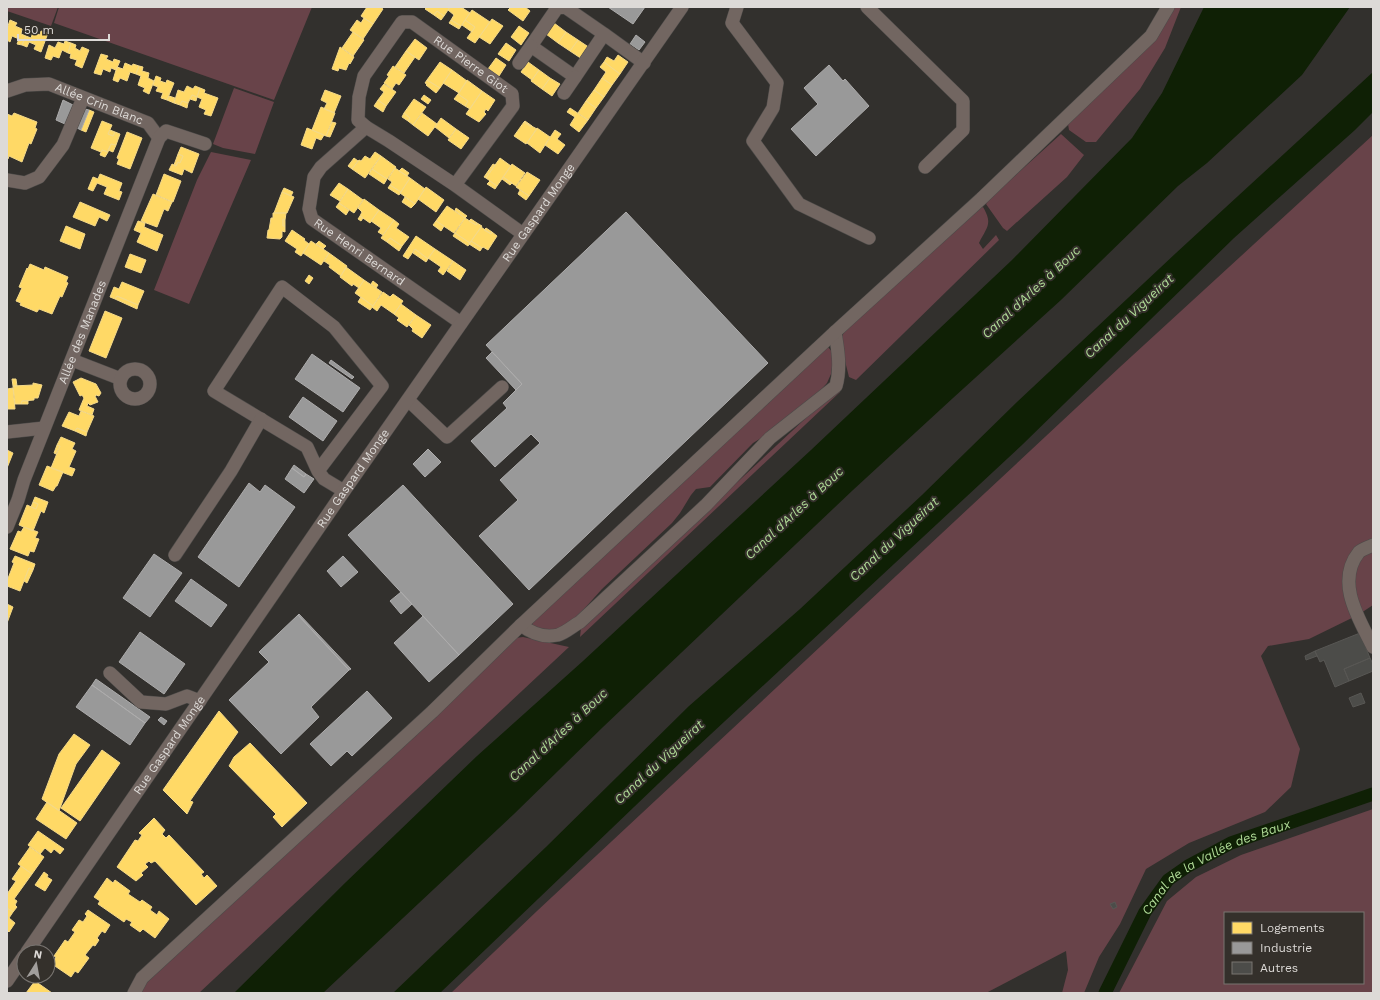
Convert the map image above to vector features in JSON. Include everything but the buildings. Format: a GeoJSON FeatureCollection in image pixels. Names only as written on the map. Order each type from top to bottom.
{"type":"FeatureCollection","features":[{"type":"Feature","properties":{"kind":"street","name":"Rue Gaspard Monge"},"geometry":{"type":"LineString","coordinates":[[31,944],[344,491],[682,7]]}},
{"type":"Feature","properties":{"kind":"street"},"geometry":{"type":"LineString","coordinates":[[738,7],[732,22],[777,83],[773,108],[753,141],[799,204],[869,238]]}},
{"type":"Feature","properties":{"kind":"street"},"geometry":{"type":"LineString","coordinates":[[868,7],[964,101],[963,130],[925,167]]}},
{"type":"Feature","properties":{"kind":"street"},"geometry":{"type":"LineString","coordinates":[[134,993],[142,978],[432,712],[521,625],[834,332],[980,199],[1151,36],[1168,7]]}},
{"type":"Feature","properties":{"kind":"street"},"geometry":{"type":"LineString","coordinates":[[519,63],[558,8],[565,8],[644,63]]}},
{"type":"Feature","properties":{"kind":"street","name":"Rue Pierre Giot"},"geometry":{"type":"LineString","coordinates":[[366,127],[358,120],[359,97],[364,76],[402,22],[412,22],[512,94],[513,106],[455,185]]}},
{"type":"Feature","properties":{"kind":"street"},"geometry":{"type":"LineString","coordinates":[[564,93],[604,34]]}},
{"type":"Feature","properties":{"kind":"street"},"geometry":{"type":"LineString","coordinates":[[531,46],[575,77]]}},
{"type":"Feature","properties":{"kind":"street","name":"Allée Crin Blanc"},"geometry":{"type":"LineString","coordinates":[[7,91],[25,85],[49,84],[148,123],[159,138]]}},
{"type":"Feature","properties":{"kind":"street"},"geometry":{"type":"LineString","coordinates":[[7,180],[25,183],[39,177],[62,145],[83,98]]}},
{"type":"Feature","properties":{"kind":"street"},"geometry":{"type":"LineString","coordinates":[[366,127],[455,185],[523,234]]}},
{"type":"Feature","properties":{"kind":"street","name":"Rue Henri Bernard"},"geometry":{"type":"LineString","coordinates":[[366,127],[321,167],[314,177],[309,209],[312,219],[461,323]]}},
{"type":"Feature","properties":{"kind":"street"},"geometry":{"type":"LineString","coordinates":[[159,138],[166,131],[205,144]]}},
{"type":"Feature","properties":{"kind":"street","name":"Allée des Manades"},"geometry":{"type":"LineString","coordinates":[[7,527],[44,428],[159,138]]}},
{"type":"Feature","properties":{"kind":"street"},"geometry":{"type":"LineString","coordinates":[[318,471],[382,386],[334,328],[282,287],[214,391],[307,447],[318,471],[324,479],[344,491]]}},
{"type":"Feature","properties":{"kind":"street"},"geometry":{"type":"LineString","coordinates":[[521,625],[528,631],[539,635],[558,635],[580,622],[706,505],[770,438],[836,386],[838,376],[837,347],[834,332]]}},
{"type":"Feature","properties":{"kind":"street"},"geometry":{"type":"LineString","coordinates":[[72,360],[121,379]]}},
{"type":"Feature","properties":{"kind":"street"},"geometry":{"type":"LineString","coordinates":[[408,400],[447,437],[502,388]]}},
{"type":"Feature","properties":{"kind":"street"},"geometry":{"type":"LineString","coordinates":[[175,555],[231,470],[261,419]]}},
{"type":"Feature","properties":{"kind":"street"},"geometry":{"type":"LineString","coordinates":[[7,432],[44,428]]}},
{"type":"Feature","properties":{"kind":"street"},"geometry":{"type":"LineString","coordinates":[[1373,545],[1360,551],[1351,567],[1348,582],[1353,606],[1373,647]]}},
{"type":"Feature","properties":{"kind":"street"},"geometry":{"type":"LineString","coordinates":[[110,673],[142,702],[166,704],[187,696],[200,701]]}},
{"type":"Feature","properties":{"kind":"street"},"geometry":{"type":"LineString","coordinates":[[7,981],[16,968]]}},
{"type":"Feature","properties":{"kind":"shaded area"},"geometry":{"type":"Polygon","coordinates":[[[7,7],[58,7],[51,26],[7,11],[7,7]]]}},
{"type":"Feature","properties":{"kind":"shaded area"},"geometry":{"type":"Polygon","coordinates":[[[59,7],[312,7],[274,100],[54,23],[59,7]]]}},
{"type":"Feature","properties":{"kind":"shaded area"},"geometry":{"type":"Polygon","coordinates":[[[1175,7],[1181,7],[1165,48],[1140,89],[1096,142],[1086,142],[1069,130],[1068,124],[1171,14],[1175,7]]]}},
{"type":"Feature","properties":{"kind":"shaded area"},"geometry":{"type":"Polygon","coordinates":[[[234,88],[274,102],[255,154],[223,148],[213,144],[234,88]]]}},
{"type":"Feature","properties":{"kind":"shaded area"},"geometry":{"type":"Polygon","coordinates":[[[1061,134],[1084,155],[1067,177],[1007,231],[1003,228],[986,204],[990,197],[1061,134]]]}},
{"type":"Feature","properties":{"kind":"shaded area"},"geometry":{"type":"Polygon","coordinates":[[[1373,135],[1373,605],[1358,615],[1309,639],[1268,646],[1261,656],[1300,749],[1291,787],[1265,812],[1189,843],[1146,869],[1120,924],[1099,957],[1084,993],[1062,993],[1068,970],[1066,951],[986,993],[451,993],[1120,367],[1373,135]]]}},
{"type":"Feature","properties":{"kind":"shaded area"},"geometry":{"type":"Polygon","coordinates":[[[211,152],[251,160],[189,304],[154,290],[197,180],[211,152]]]}},
{"type":"Feature","properties":{"kind":"shaded area"},"geometry":{"type":"Polygon","coordinates":[[[983,207],[988,218],[988,225],[979,243],[983,249],[996,235],[999,240],[856,380],[849,377],[841,345],[842,336],[847,327],[977,209],[983,207]]]}},
{"type":"Feature","properties":{"kind":"shaded area"},"geometry":{"type":"Polygon","coordinates":[[[828,347],[834,354],[831,374],[827,383],[819,392],[779,427],[753,443],[710,487],[696,489],[672,523],[602,589],[575,619],[556,630],[536,630],[532,624],[535,618],[828,347]]]}},
{"type":"Feature","properties":{"kind":"shaded area"},"geometry":{"type":"Polygon","coordinates":[[[837,389],[840,392],[580,637],[581,628],[837,389]]]}},
{"type":"Feature","properties":{"kind":"shaded area"},"geometry":{"type":"Polygon","coordinates":[[[523,637],[569,647],[199,993],[139,993],[150,978],[515,638],[523,637]]]}},
{"type":"Feature","properties":{"kind":"shaded area"},"geometry":{"type":"Polygon","coordinates":[[[1373,809],[1373,993],[1119,993],[1167,901],[1196,877],[1241,855],[1373,809]]]}},
{"type":"Feature","properties":{"kind":"water","name":"Canal d'Arles à Bouc"},"geometry":{"type":"Polygon","coordinates":[[[1204,7],[1350,7],[1302,75],[1207,163],[1178,186],[1061,300],[853,490],[603,727],[514,814],[323,993],[234,993],[345,883],[477,756],[583,661],[811,450],[1012,260],[1132,138],[1162,93],[1204,7]]]}},
{"type":"Feature","properties":{"kind":"water","name":"Canal du Vigueirat"},"geometry":{"type":"Polygon","coordinates":[[[1373,72],[1373,112],[1355,130],[1234,238],[1022,445],[682,761],[440,993],[393,993],[546,847],[689,706],[800,609],[922,495],[1017,402],[1373,72]]]}},
{"type":"Feature","properties":{"kind":"waterway","name":"Canal de la Vallée des Baux"},"geometry":{"type":"LineString","coordinates":[[1105,993],[1145,912],[1168,880],[1188,866],[1231,843],[1373,794]]}}]}
